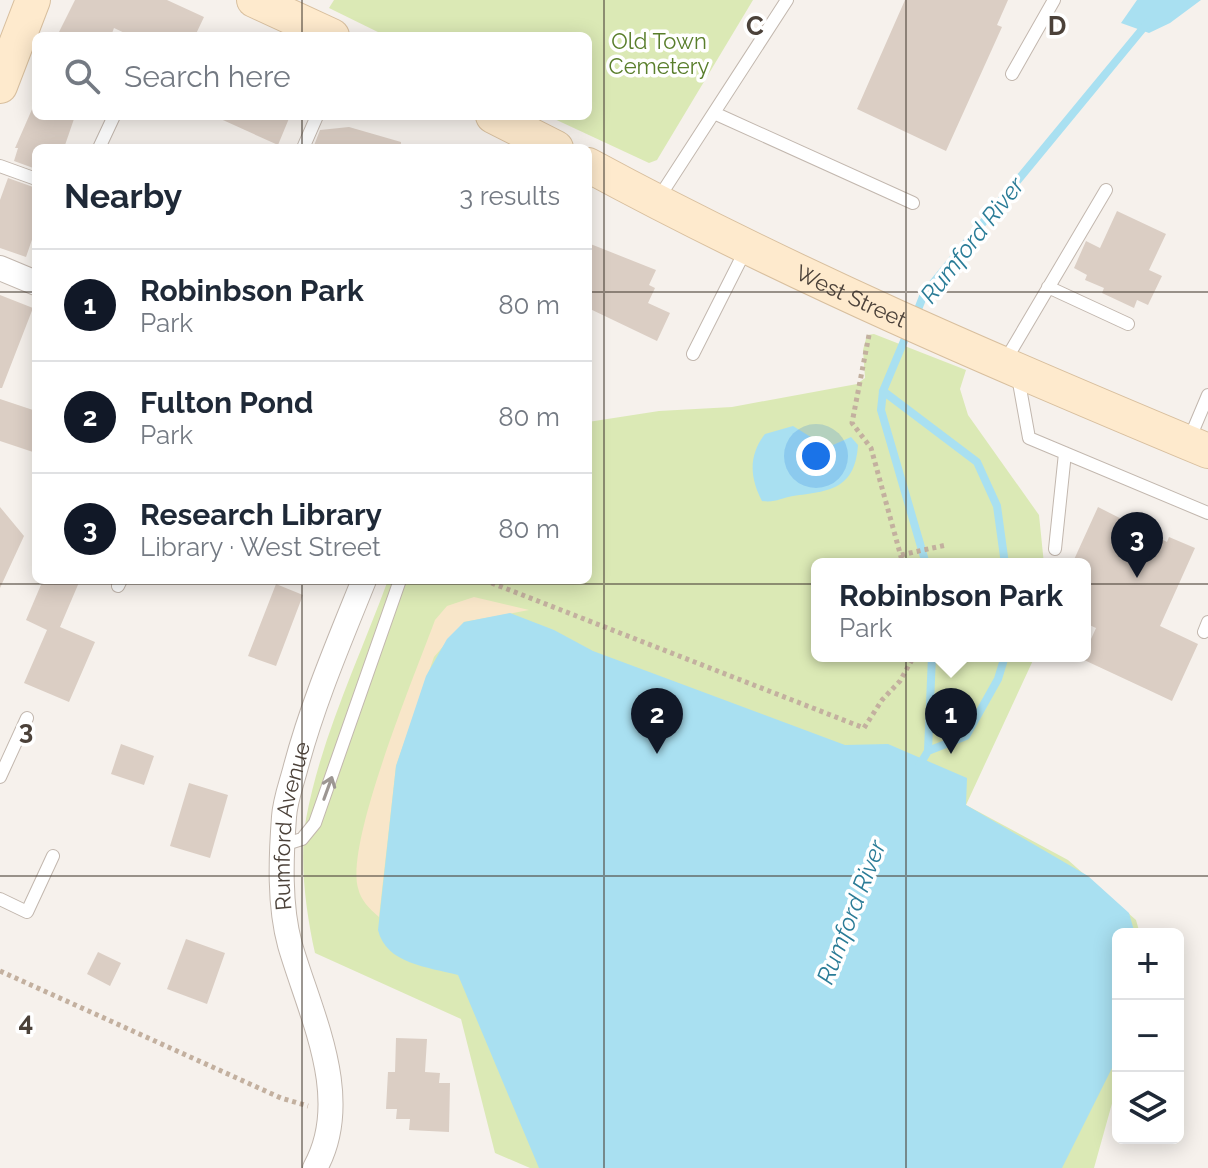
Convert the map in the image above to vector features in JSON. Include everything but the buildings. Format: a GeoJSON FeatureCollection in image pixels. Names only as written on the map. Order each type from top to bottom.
{"type":"FeatureCollection","features":[{"type":"Feature","properties":{"kind":"main road"},"geometry":{"type":"LineString","coordinates":[[0,86],[33,0]]}},
{"type":"Feature","properties":{"kind":"main road"},"geometry":{"type":"LineString","coordinates":[[254,0],[294,8],[327,32]]}},
{"type":"Feature","properties":{"kind":"main road"},"geometry":{"type":"LineString","coordinates":[[501,120],[546,144]]}},
{"type":"Feature","properties":{"kind":"main road","name":"West Street"},"geometry":{"type":"LineString","coordinates":[[592,167],[746,249],[885,313],[1198,447]]}},
{"type":"Feature","properties":{"kind":"street"},"geometry":{"type":"LineString","coordinates":[[0,268],[32,281]]}},
{"type":"Feature","properties":{"kind":"street","name":"Rumford Avenue"},"geometry":{"type":"LineString","coordinates":[[315,1168],[329,1133],[333,1102],[320,1044],[290,942],[283,886],[284,814],[302,744],[362,584]]}},
{"type":"Feature","properties":{"kind":"lane"},"geometry":{"type":"LineString","coordinates":[[656,202],[787,0]]}},
{"type":"Feature","properties":{"kind":"lane"},"geometry":{"type":"LineString","coordinates":[[1012,74],[1054,0]]}},
{"type":"Feature","properties":{"kind":"lane"},"geometry":{"type":"LineString","coordinates":[[714,113],[913,203]]}},
{"type":"Feature","properties":{"kind":"lane"},"geometry":{"type":"LineString","coordinates":[[101,144],[112,120]]}},
{"type":"Feature","properties":{"kind":"lane"},"geometry":{"type":"LineString","coordinates":[[305,144],[315,120]]}},
{"type":"Feature","properties":{"kind":"lane"},"geometry":{"type":"LineString","coordinates":[[0,166],[32,178]]}},
{"type":"Feature","properties":{"kind":"lane"},"geometry":{"type":"LineString","coordinates":[[1106,190],[1048,287],[1010,367],[1029,438],[1208,513]]}},
{"type":"Feature","properties":{"kind":"lane"},"geometry":{"type":"LineString","coordinates":[[693,354],[746,249]]}},
{"type":"Feature","properties":{"kind":"lane"},"geometry":{"type":"LineString","coordinates":[[1048,287],[1128,324]]}},
{"type":"Feature","properties":{"kind":"lane"},"geometry":{"type":"LineString","coordinates":[[1198,447],[1208,395]]}},
{"type":"Feature","properties":{"kind":"lane"},"geometry":{"type":"LineString","coordinates":[[1055,549],[1065,453]]}},
{"type":"Feature","properties":{"kind":"lane"},"geometry":{"type":"LineString","coordinates":[[283,845],[302,839],[315,823],[399,584]]}},
{"type":"Feature","properties":{"kind":"lane"},"geometry":{"type":"LineString","coordinates":[[0,777],[27,718]]}},
{"type":"Feature","properties":{"kind":"lane"},"geometry":{"type":"LineString","coordinates":[[0,899],[27,912],[53,856]]}},
{"type":"Feature","properties":{"kind":"path"},"geometry":{"type":"LineString","coordinates":[[885,313],[852,423],[871,448],[902,558]]}},
{"type":"Feature","properties":{"kind":"path"},"geometry":{"type":"LineString","coordinates":[[901,555],[946,545]]}},
{"type":"Feature","properties":{"kind":"path"},"geometry":{"type":"LineString","coordinates":[[494,584],[864,728],[911,662]]}},
{"type":"Feature","properties":{"kind":"path"},"geometry":{"type":"LineString","coordinates":[[0,971],[281,1098],[332,1113]]}},
{"type":"Feature","properties":{"kind":"green space","name":"Old Town Cemetery"},"geometry":{"type":"Polygon","coordinates":[[[334,0],[753,0],[657,160],[649,163],[557,120],[592,120],[592,32],[378,32],[329,8],[334,0]]]}},
{"type":"Feature","properties":{"kind":"green space"},"geometry":{"type":"Polygon","coordinates":[[[874,334],[966,370],[960,389],[968,415],[1039,515],[1043,558],[811,558],[811,662],[1032,662],[966,805],[1068,860],[1136,920],[1138,928],[1112,928],[1112,1104],[1094,1168],[530,1168],[495,1153],[461,1019],[315,953],[303,869],[306,819],[331,728],[386,584],[592,584],[592,421],[659,411],[732,407],[857,384],[865,378],[863,350],[867,335],[874,334]]]}},
{"type":"Feature","properties":{"kind":"sand"},"geometry":{"type":"Polygon","coordinates":[[[474,597],[529,610],[464,622],[434,657],[396,766],[379,917],[369,908],[358,888],[357,865],[362,834],[384,756],[435,620],[447,606],[474,597]]]}},
{"type":"Feature","properties":{"kind":"water"},"geometry":{"type":"Polygon","coordinates":[[[1137,0],[1201,0],[1170,23],[1149,33],[1121,23],[1137,0]]]}},
{"type":"Feature","properties":{"kind":"water"},"geometry":{"type":"Polygon","coordinates":[[[793,426],[822,444],[833,445],[851,437],[858,445],[852,471],[846,480],[829,490],[762,501],[753,475],[753,459],[759,442],[765,434],[793,426]]]}},
{"type":"Feature","properties":{"kind":"water"},"geometry":{"type":"Polygon","coordinates":[[[510,613],[554,630],[593,651],[845,745],[888,744],[967,778],[966,805],[1088,876],[1129,913],[1133,928],[1112,928],[1112,1068],[1062,1168],[539,1168],[458,975],[399,957],[383,941],[378,930],[396,766],[426,676],[447,639],[464,622],[510,613]]]}},
{"type":"Feature","properties":{"kind":"waterway","name":"Rumford River"},"geometry":{"type":"LineString","coordinates":[[915,317],[924,294],[1149,21]]}},
{"type":"Feature","properties":{"kind":"waterway","name":"Rumford River"},"geometry":{"type":"LineString","coordinates":[[909,329],[883,391],[881,410],[924,558]]}},
{"type":"Feature","properties":{"kind":"waterway"},"geometry":{"type":"LineString","coordinates":[[883,391],[977,462],[997,506],[1004,558]]}},
{"type":"Feature","properties":{"kind":"waterway","name":"Rumford River"},"geometry":{"type":"LineString","coordinates":[[919,766],[928,751],[932,662]]}},
{"type":"Feature","properties":{"kind":"waterway"},"geometry":{"type":"LineString","coordinates":[[928,751],[966,736],[998,679],[1003,662]]}},
{"type":"Feature","properties":{"kind":"place","name":"Research Library"},"geometry":{"type":"Point","coordinates":[1137,578]}},
{"type":"Feature","properties":{"kind":"place","name":"Fulton Pond"},"geometry":{"type":"Point","coordinates":[657,754]}},
{"type":"Feature","properties":{"kind":"place","name":"Robinbson Park"},"geometry":{"type":"Point","coordinates":[951,754]}}]}
